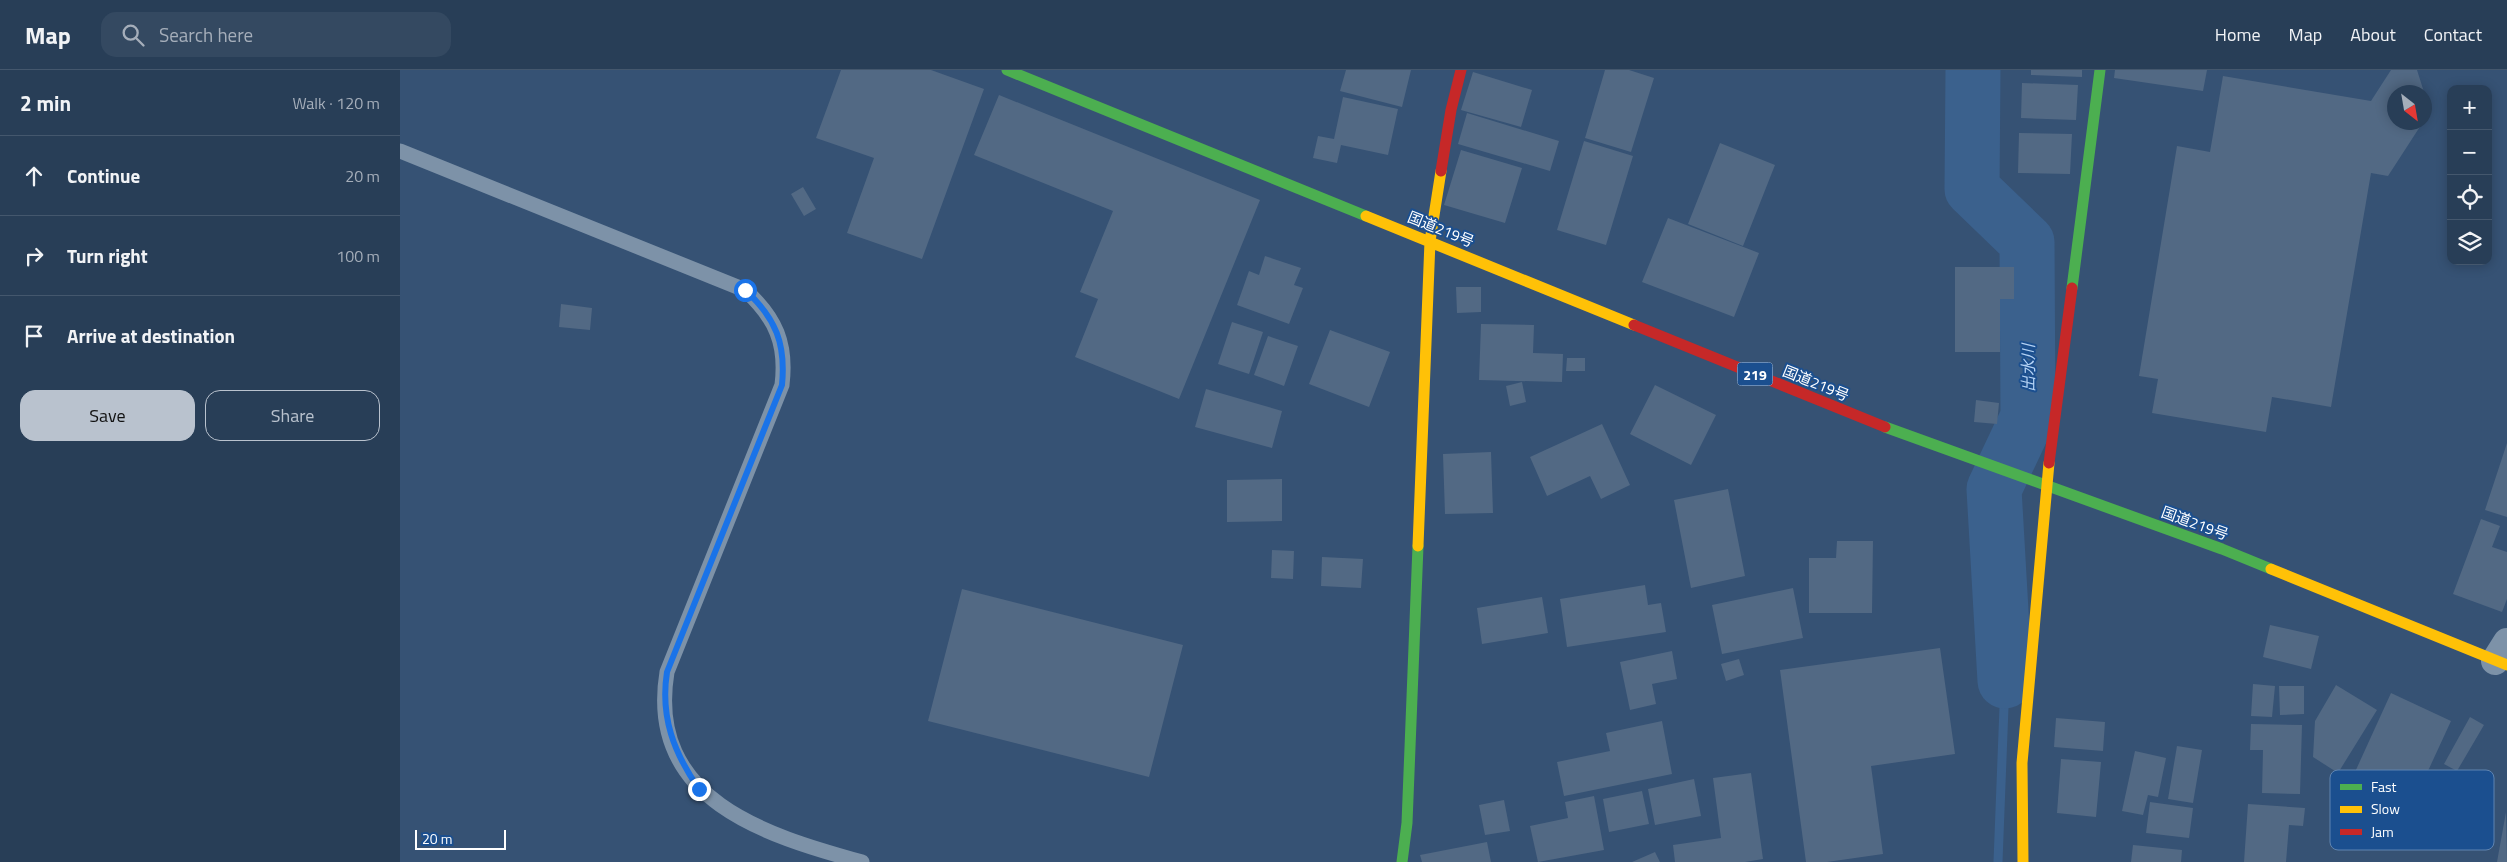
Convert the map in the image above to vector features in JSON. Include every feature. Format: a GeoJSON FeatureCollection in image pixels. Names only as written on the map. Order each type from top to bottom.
{"type":"FeatureCollection","features":[{"type":"Feature","properties":{"kind":"main road","name":"国道219号"},"geometry":{"type":"LineString","coordinates":[[1007,70],[1875,423],[2222,549],[2503,656]]}},
{"type":"Feature","properties":{"kind":"main road"},"geometry":{"type":"LineString","coordinates":[[1402,862],[1408,803],[1430,241],[1451,110],[1461,70]]}},
{"type":"Feature","properties":{"kind":"main road"},"geometry":{"type":"LineString","coordinates":[[2023,862],[2022,763],[2046,485],[2100,70]]}},
{"type":"Feature","properties":{"kind":"lane"},"geometry":{"type":"LineString","coordinates":[[400,151],[745,290],[769,317],[778,333],[783,350],[782,385],[667,672],[665,689],[668,726],[674,747],[685,768],[699,789],[718,804],[770,832],[812,848],[862,862]]}},
{"type":"Feature","properties":{"kind":"building"},"geometry":{"type":"Polygon","coordinates":[[[841,70],[931,70],[984,89],[922,259],[847,233],[874,158],[816,138],[841,70]]]}},
{"type":"Feature","properties":{"kind":"building"},"geometry":{"type":"Polygon","coordinates":[[[1346,70],[1411,70],[1402,107],[1340,91],[1346,70]]]}},
{"type":"Feature","properties":{"kind":"building"},"geometry":{"type":"Polygon","coordinates":[[[1605,70],[1629,70],[1654,78],[1631,152],[1585,138],[1605,70]]]}},
{"type":"Feature","properties":{"kind":"building"},"geometry":{"type":"Polygon","coordinates":[[[2031,70],[2082,70],[2082,77],[2031,75],[2031,70]]]}},
{"type":"Feature","properties":{"kind":"building"},"geometry":{"type":"Polygon","coordinates":[[[2115,70],[2207,70],[2203,91],[2114,78],[2115,70]]]}},
{"type":"Feature","properties":{"kind":"building"},"geometry":{"type":"Polygon","coordinates":[[[2391,70],[2417,70],[2422,85],[2387,85],[2387,130],[2418,130],[2388,176],[2371,173],[2331,407],[2272,397],[2266,432],[2152,413],[2158,379],[2139,376],[2177,146],[2210,152],[2223,76],[2371,101],[2391,70]]]}},
{"type":"Feature","properties":{"kind":"building"},"geometry":{"type":"Polygon","coordinates":[[[1473,72],[1532,90],[1521,127],[1461,110],[1473,72]]]}},
{"type":"Feature","properties":{"kind":"building"},"geometry":{"type":"Polygon","coordinates":[[[2022,83],[2078,85],[2076,120],[2021,118],[2022,83]]]}},
{"type":"Feature","properties":{"kind":"building"},"geometry":{"type":"Polygon","coordinates":[[[999,95],[1260,200],[1179,399],[1075,357],[1098,299],[1080,292],[1113,211],[974,155],[999,95]]]}},
{"type":"Feature","properties":{"kind":"building"},"geometry":{"type":"Polygon","coordinates":[[[1343,97],[1398,109],[1388,155],[1341,145],[1337,163],[1313,158],[1318,136],[1334,139],[1343,97]]]}},
{"type":"Feature","properties":{"kind":"building"},"geometry":{"type":"Polygon","coordinates":[[[1467,113],[1559,141],[1550,171],[1458,144],[1467,113]]]}},
{"type":"Feature","properties":{"kind":"building"},"geometry":{"type":"Polygon","coordinates":[[[2019,133],[2072,134],[2070,174],[2018,173],[2019,133]]]}},
{"type":"Feature","properties":{"kind":"building"},"geometry":{"type":"Polygon","coordinates":[[[1584,141],[1633,156],[1606,245],[1557,230],[1584,141]]]}},
{"type":"Feature","properties":{"kind":"building"},"geometry":{"type":"Polygon","coordinates":[[[1720,143],[1775,165],[1743,246],[1688,224],[1720,143]]]}},
{"type":"Feature","properties":{"kind":"building"},"geometry":{"type":"Polygon","coordinates":[[[1461,150],[1522,168],[1505,223],[1444,205],[1461,150]]]}},
{"type":"Feature","properties":{"kind":"building"},"geometry":{"type":"Polygon","coordinates":[[[803,187],[816,209],[804,216],[791,194],[803,187]]]}},
{"type":"Feature","properties":{"kind":"building"},"geometry":{"type":"Polygon","coordinates":[[[1668,218],[1759,253],[1734,317],[1642,282],[1668,218]]]}},
{"type":"Feature","properties":{"kind":"building"},"geometry":{"type":"Polygon","coordinates":[[[1265,256],[1301,268],[1294,285],[1303,288],[1289,324],[1237,305],[1249,271],[1259,275],[1265,256]]]}},
{"type":"Feature","properties":{"kind":"building"},"geometry":{"type":"Polygon","coordinates":[[[1955,267],[2014,267],[2014,299],[2000,299],[2000,352],[1955,352],[1955,267]]]}},
{"type":"Feature","properties":{"kind":"building"},"geometry":{"type":"Polygon","coordinates":[[[1456,287],[1481,287],[1481,312],[1457,313],[1456,287]]]}},
{"type":"Feature","properties":{"kind":"building"},"geometry":{"type":"Polygon","coordinates":[[[561,304],[592,308],[590,330],[559,327],[561,304]]]}},
{"type":"Feature","properties":{"kind":"building"},"geometry":{"type":"Polygon","coordinates":[[[1232,322],[1263,332],[1249,374],[1218,364],[1232,322]]]}},
{"type":"Feature","properties":{"kind":"building"},"geometry":{"type":"Polygon","coordinates":[[[1481,324],[1534,325],[1533,353],[1563,354],[1562,382],[1479,380],[1481,324]]]}},
{"type":"Feature","properties":{"kind":"building"},"geometry":{"type":"Polygon","coordinates":[[[1330,330],[1390,352],[1369,407],[1309,384],[1330,330]]]}},
{"type":"Feature","properties":{"kind":"building"},"geometry":{"type":"Polygon","coordinates":[[[1268,336],[1298,346],[1284,386],[1254,375],[1268,336]]]}},
{"type":"Feature","properties":{"kind":"building"},"geometry":{"type":"Polygon","coordinates":[[[1567,358],[1585,358],[1585,371],[1566,371],[1567,358]]]}},
{"type":"Feature","properties":{"kind":"building"},"geometry":{"type":"Polygon","coordinates":[[[1522,382],[1526,402],[1510,406],[1506,386],[1522,382]]]}},
{"type":"Feature","properties":{"kind":"building"},"geometry":{"type":"Polygon","coordinates":[[[1655,385],[1716,415],[1691,465],[1630,434],[1655,385]]]}},
{"type":"Feature","properties":{"kind":"building"},"geometry":{"type":"Polygon","coordinates":[[[1206,389],[1282,411],[1272,448],[1195,427],[1206,389]]]}},
{"type":"Feature","properties":{"kind":"building"},"geometry":{"type":"Polygon","coordinates":[[[1976,400],[1999,403],[1997,424],[1974,422],[1976,400]]]}},
{"type":"Feature","properties":{"kind":"building"},"geometry":{"type":"Polygon","coordinates":[[[1602,424],[1630,485],[1601,499],[1590,476],[1547,496],[1530,457],[1602,424]]]}},
{"type":"Feature","properties":{"kind":"building"},"geometry":{"type":"Polygon","coordinates":[[[2507,443],[2507,517],[2485,510],[2507,443]]]}},
{"type":"Feature","properties":{"kind":"building"},"geometry":{"type":"Polygon","coordinates":[[[1491,452],[1493,513],[1445,514],[1443,454],[1491,452]]]}},
{"type":"Feature","properties":{"kind":"building"},"geometry":{"type":"Polygon","coordinates":[[[1282,479],[1282,521],[1227,522],[1227,480],[1282,479]]]}},
{"type":"Feature","properties":{"kind":"building"},"geometry":{"type":"Polygon","coordinates":[[[1728,489],[1745,576],[1691,588],[1674,500],[1728,489]]]}},
{"type":"Feature","properties":{"kind":"building"},"geometry":{"type":"Polygon","coordinates":[[[2481,519],[2500,526],[2492,547],[2507,552],[2507,599],[2502,612],[2453,594],[2481,519]]]}},
{"type":"Feature","properties":{"kind":"building"},"geometry":{"type":"Polygon","coordinates":[[[1837,541],[1873,541],[1872,613],[1809,613],[1809,558],[1836,558],[1837,541]]]}},
{"type":"Feature","properties":{"kind":"building"},"geometry":{"type":"Polygon","coordinates":[[[1272,550],[1294,551],[1293,579],[1271,578],[1272,550]]]}},
{"type":"Feature","properties":{"kind":"building"},"geometry":{"type":"Polygon","coordinates":[[[1322,557],[1363,559],[1361,588],[1321,586],[1322,557]]]}},
{"type":"Feature","properties":{"kind":"building"},"geometry":{"type":"Polygon","coordinates":[[[1645,585],[1648,605],[1661,603],[1666,632],[1567,647],[1560,599],[1645,585]]]}},
{"type":"Feature","properties":{"kind":"building"},"geometry":{"type":"Polygon","coordinates":[[[1793,588],[1803,638],[1722,654],[1712,605],[1793,588]]]}},
{"type":"Feature","properties":{"kind":"building"},"geometry":{"type":"Polygon","coordinates":[[[962,589],[1183,645],[1149,777],[928,721],[962,589]]]}},
{"type":"Feature","properties":{"kind":"building"},"geometry":{"type":"Polygon","coordinates":[[[1542,597],[1548,633],[1482,644],[1477,608],[1542,597]]]}},
{"type":"Feature","properties":{"kind":"building"},"geometry":{"type":"Polygon","coordinates":[[[2270,625],[2319,636],[2311,669],[2263,657],[2270,625]]]}},
{"type":"Feature","properties":{"kind":"building"},"geometry":{"type":"Polygon","coordinates":[[[1940,648],[1955,754],[1871,766],[1883,854],[1827,862],[1806,862],[1780,670],[1940,648]]]}},
{"type":"Feature","properties":{"kind":"building"},"geometry":{"type":"Polygon","coordinates":[[[1672,651],[1677,679],[1652,684],[1656,704],[1630,710],[1620,662],[1672,651]]]}},
{"type":"Feature","properties":{"kind":"building"},"geometry":{"type":"Polygon","coordinates":[[[1739,659],[1744,675],[1726,681],[1721,664],[1739,659]]]}},
{"type":"Feature","properties":{"kind":"building"},"geometry":{"type":"Polygon","coordinates":[[[2253,684],[2275,686],[2272,717],[2251,716],[2253,684]]]}},
{"type":"Feature","properties":{"kind":"building"},"geometry":{"type":"Polygon","coordinates":[[[2336,685],[2377,710],[2340,770],[2333,770],[2313,757],[2315,721],[2336,685]]]}},
{"type":"Feature","properties":{"kind":"building"},"geometry":{"type":"Polygon","coordinates":[[[2279,686],[2304,686],[2304,714],[2280,715],[2279,686]]]}},
{"type":"Feature","properties":{"kind":"building"},"geometry":{"type":"Polygon","coordinates":[[[2391,693],[2451,721],[2428,770],[2356,770],[2391,693]]]}},
{"type":"Feature","properties":{"kind":"building"},"geometry":{"type":"Polygon","coordinates":[[[2470,717],[2484,725],[2458,770],[2444,764],[2470,717]]]}},
{"type":"Feature","properties":{"kind":"building"},"geometry":{"type":"Polygon","coordinates":[[[2056,718],[2105,722],[2103,751],[2054,747],[2056,718]]]}},
{"type":"Feature","properties":{"kind":"building"},"geometry":{"type":"Polygon","coordinates":[[[1662,721],[1672,774],[1564,796],[1557,762],[1610,751],[1606,733],[1662,721]]]}},
{"type":"Feature","properties":{"kind":"building"},"geometry":{"type":"Polygon","coordinates":[[[2251,724],[2302,725],[2300,794],[2262,793],[2263,750],[2250,750],[2251,724]]]}},
{"type":"Feature","properties":{"kind":"building"},"geometry":{"type":"Polygon","coordinates":[[[2177,746],[2202,750],[2193,803],[2168,799],[2177,746]]]}},
{"type":"Feature","properties":{"kind":"building"},"geometry":{"type":"Polygon","coordinates":[[[2135,751],[2166,758],[2158,797],[2148,795],[2143,815],[2122,811],[2135,751]]]}},
{"type":"Feature","properties":{"kind":"building"},"geometry":{"type":"Polygon","coordinates":[[[2061,759],[2101,762],[2096,817],[2057,813],[2061,759]]]}},
{"type":"Feature","properties":{"kind":"building"},"geometry":{"type":"Polygon","coordinates":[[[1751,773],[1763,859],[1745,862],[1675,862],[1673,845],[1721,838],[1713,778],[1751,773]]]}},
{"type":"Feature","properties":{"kind":"building"},"geometry":{"type":"Polygon","coordinates":[[[1694,779],[1701,816],[1655,825],[1648,789],[1694,779]]]}},
{"type":"Feature","properties":{"kind":"building"},"geometry":{"type":"Polygon","coordinates":[[[1642,791],[1649,824],[1609,832],[1603,799],[1642,791]]]}},
{"type":"Feature","properties":{"kind":"building"},"geometry":{"type":"Polygon","coordinates":[[[1594,796],[1604,850],[1538,862],[1530,826],[1568,818],[1565,802],[1594,796]]]}},
{"type":"Feature","properties":{"kind":"building"},"geometry":{"type":"Polygon","coordinates":[[[1504,800],[1510,831],[1485,835],[1479,805],[1504,800]]]}},
{"type":"Feature","properties":{"kind":"building"},"geometry":{"type":"Polygon","coordinates":[[[2150,802],[2193,808],[2189,838],[2146,833],[2150,802]]]}},
{"type":"Feature","properties":{"kind":"building"},"geometry":{"type":"Polygon","coordinates":[[[2248,804],[2305,808],[2303,826],[2289,825],[2286,862],[2244,862],[2248,804]]]}},
{"type":"Feature","properties":{"kind":"building"},"geometry":{"type":"Polygon","coordinates":[[[2506,812],[2507,862],[2497,862],[2506,812]]]}},
{"type":"Feature","properties":{"kind":"building"},"geometry":{"type":"Polygon","coordinates":[[[1487,842],[1491,862],[1422,862],[1420,855],[1487,842]]]}},
{"type":"Feature","properties":{"kind":"building"},"geometry":{"type":"Polygon","coordinates":[[[2133,845],[2182,850],[2181,862],[2131,862],[2133,845]]]}},
{"type":"Feature","properties":{"kind":"building"},"geometry":{"type":"Polygon","coordinates":[[[1655,852],[1660,862],[1632,862],[1655,852]]]}},
{"type":"Feature","properties":{"kind":"waterway","name":"出水川"},"geometry":{"type":"LineString","coordinates":[[1973,70],[1972,189],[2027,242],[2028,417],[1994,489],[2005,681]]}},
{"type":"Feature","properties":{"kind":"waterway"},"geometry":{"type":"LineString","coordinates":[[1998,862],[2005,681]]}},
{"type":"Feature","properties":{"kind":"traffic: fast"},"geometry":{"type":"LineString","coordinates":[[1007,70],[1366,216]]}},
{"type":"Feature","properties":{"kind":"traffic: fast"},"geometry":{"type":"LineString","coordinates":[[2072,288],[2100,70]]}},
{"type":"Feature","properties":{"kind":"traffic: fast"},"geometry":{"type":"LineString","coordinates":[[1885,427],[2222,549],[2271,569]]}},
{"type":"Feature","properties":{"kind":"traffic: fast"},"geometry":{"type":"LineString","coordinates":[[1402,862],[1407,823],[1418,546]]}},
{"type":"Feature","properties":{"kind":"traffic: slow"},"geometry":{"type":"LineString","coordinates":[[1418,546],[1430,241],[1441,171]]}},
{"type":"Feature","properties":{"kind":"traffic: slow"},"geometry":{"type":"LineString","coordinates":[[1366,216],[1634,325]]}},
{"type":"Feature","properties":{"kind":"traffic: slow"},"geometry":{"type":"LineString","coordinates":[[2023,862],[2022,763],[2049,463]]}},
{"type":"Feature","properties":{"kind":"traffic: slow"},"geometry":{"type":"LineString","coordinates":[[2271,569],[2507,665]]}},
{"type":"Feature","properties":{"kind":"traffic: jam"},"geometry":{"type":"LineString","coordinates":[[1441,171],[1451,110],[1461,70]]}},
{"type":"Feature","properties":{"kind":"traffic: jam"},"geometry":{"type":"LineString","coordinates":[[2049,463],[2072,288]]}},
{"type":"Feature","properties":{"kind":"traffic: jam"},"geometry":{"type":"LineString","coordinates":[[1634,325],[1885,427]]}},
{"type":"Feature","properties":{"kind":"route"},"geometry":{"type":"LineString","coordinates":[[699,789],[674,747],[668,726],[665,707],[667,672],[782,385],[784,368],[783,350],[778,333],[758,301],[745,290]]}}]}
